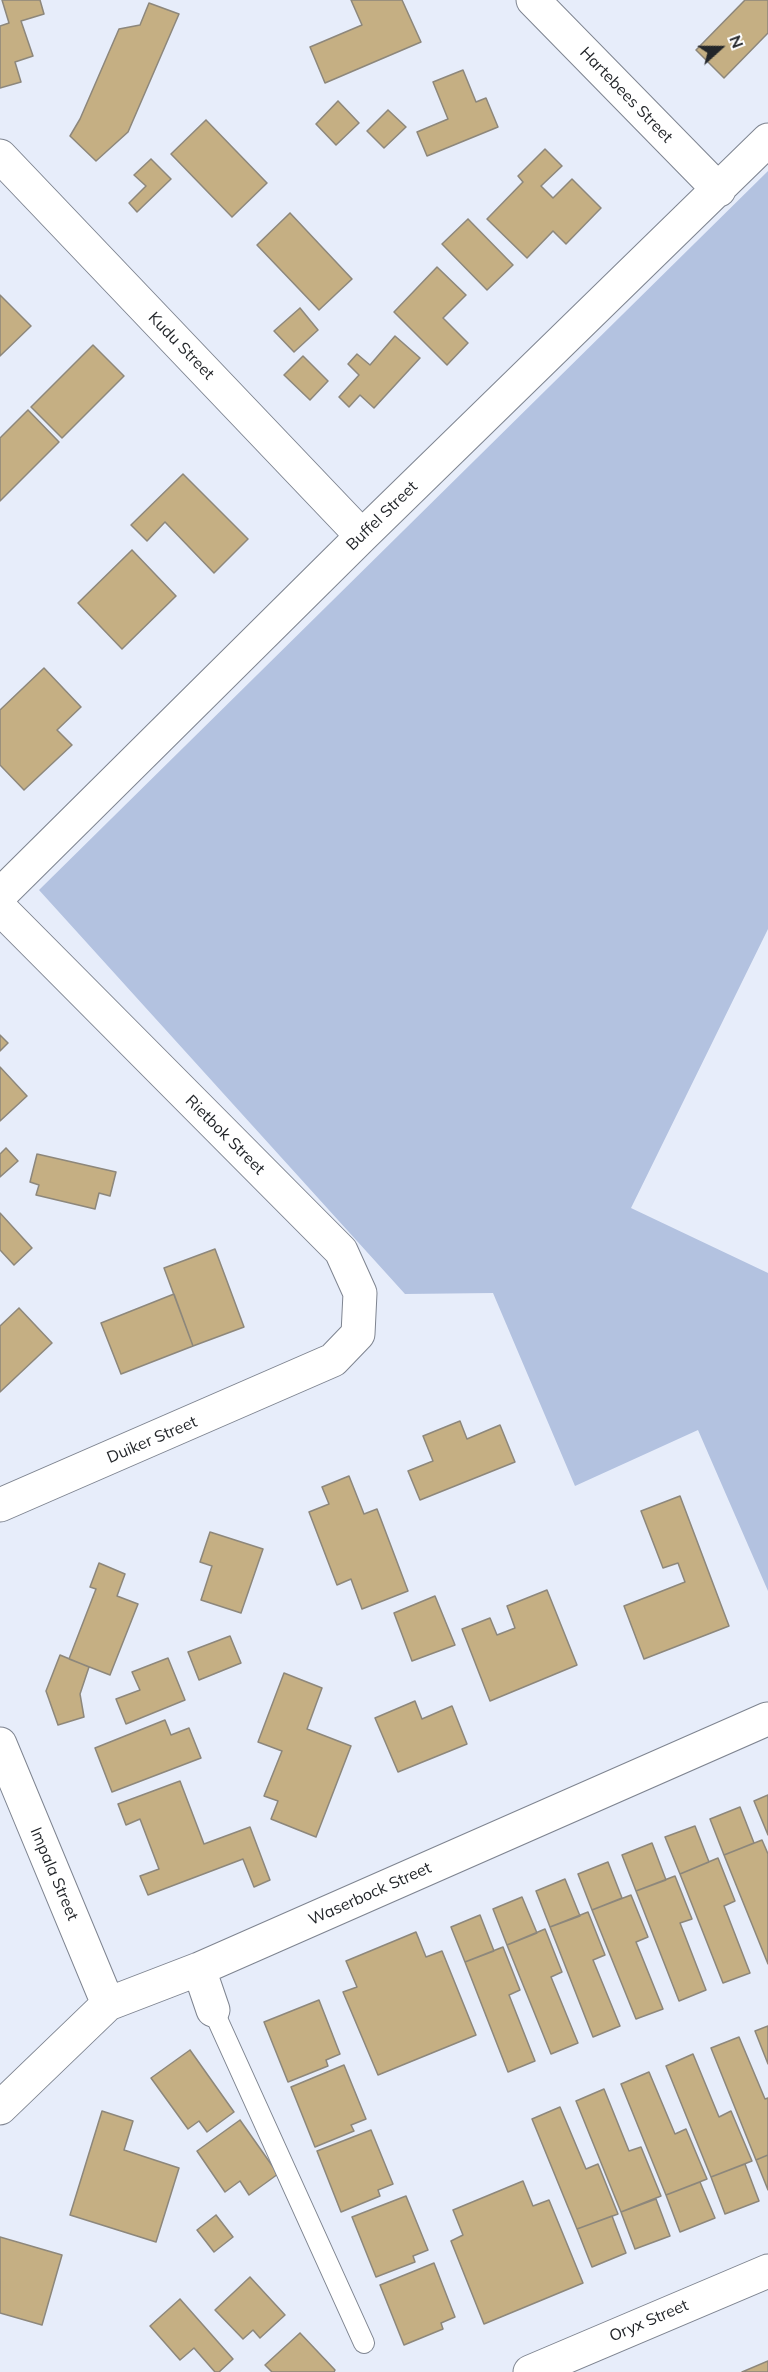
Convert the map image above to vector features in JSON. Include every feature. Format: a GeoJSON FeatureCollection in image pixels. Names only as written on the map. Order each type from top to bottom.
{"type":"FeatureCollection","features":[{"type":"Feature","properties":{"kind":"street","name":"Hartebees Street"},"geometry":{"type":"LineString","coordinates":[[533,0],[719,190]]}},
{"type":"Feature","properties":{"kind":"street","name":"Buffel Street"},"geometry":{"type":"LineString","coordinates":[[0,896],[362,536],[768,140]]}},
{"type":"Feature","properties":{"kind":"street","name":"Kudu Street"},"geometry":{"type":"LineString","coordinates":[[0,156],[362,536]]}},
{"type":"Feature","properties":{"kind":"street","name":"Rietbok Street"},"geometry":{"type":"LineString","coordinates":[[0,908],[341,1251],[360,1293],[358,1334],[333,1360],[305,1375]]}},
{"type":"Feature","properties":{"kind":"street","name":"Duiker Street"},"geometry":{"type":"LineString","coordinates":[[0,1505],[305,1375]]}},
{"type":"Feature","properties":{"kind":"street","name":"Waserbock Street"},"geometry":{"type":"LineString","coordinates":[[0,2108],[108,2004],[199,1968],[767,1719]]}},
{"type":"Feature","properties":{"kind":"street","name":"Impala Street"},"geometry":{"type":"LineString","coordinates":[[0,1744],[108,2004]]}},
{"type":"Feature","properties":{"kind":"street"},"geometry":{"type":"LineString","coordinates":[[199,1968],[213,2010]]}},
{"type":"Feature","properties":{"kind":"street","name":"Oryx Street"},"geometry":{"type":"LineString","coordinates":[[530,2372],[768,2271]]}},
{"type":"Feature","properties":{"kind":"lane"},"geometry":{"type":"LineString","coordinates":[[213,2010],[364,2343]]}},
{"type":"Feature","properties":{"kind":"shaded area"},"geometry":{"type":"Polygon","coordinates":[[[768,171],[768,929],[631,1208],[768,1273],[768,1591],[698,1430],[575,1486],[493,1293],[405,1294],[39,890],[768,171]]]}},
{"type":"Feature","properties":{"kind":"building"},"geometry":{"type":"Polygon","coordinates":[[[2,0],[40,0],[44,14],[21,21],[33,56],[15,62],[21,82],[0,88],[0,26],[9,23],[2,0]]]}},
{"type":"Feature","properties":{"kind":"building"},"geometry":{"type":"Polygon","coordinates":[[[351,0],[402,0],[421,42],[325,83],[310,47],[362,25],[351,0]]]}},
{"type":"Feature","properties":{"kind":"building"},"geometry":{"type":"Polygon","coordinates":[[[745,0],[768,0],[768,33],[724,78],[696,50],[745,0]]]}},
{"type":"Feature","properties":{"kind":"building"},"geometry":{"type":"Polygon","coordinates":[[[149,3],[179,14],[128,132],[96,161],[70,136],[80,119],[119,29],[140,25],[149,3]]]}},
{"type":"Feature","properties":{"kind":"building"},"geometry":{"type":"Polygon","coordinates":[[[463,70],[476,102],[486,98],[498,127],[427,156],[417,132],[448,119],[433,82],[463,70]]]}},
{"type":"Feature","properties":{"kind":"building"},"geometry":{"type":"Polygon","coordinates":[[[338,101],[359,123],[336,145],[316,124],[338,101]]]}},
{"type":"Feature","properties":{"kind":"building"},"geometry":{"type":"Polygon","coordinates":[[[388,110],[406,127],[384,148],[367,131],[388,110]]]}},
{"type":"Feature","properties":{"kind":"building"},"geometry":{"type":"Polygon","coordinates":[[[206,120],[267,183],[232,217],[171,154],[206,120]]]}},
{"type":"Feature","properties":{"kind":"building"},"geometry":{"type":"Polygon","coordinates":[[[545,149],[562,166],[541,186],[553,198],[572,179],[601,208],[566,244],[553,231],[527,258],[487,219],[523,182],[518,176],[545,149]]]}},
{"type":"Feature","properties":{"kind":"building"},"geometry":{"type":"Polygon","coordinates":[[[151,159],[171,179],[137,212],[129,203],[146,186],[134,175],[151,159]]]}},
{"type":"Feature","properties":{"kind":"building"},"geometry":{"type":"Polygon","coordinates":[[[290,213],[352,279],[319,310],[257,245],[290,213]]]}},
{"type":"Feature","properties":{"kind":"building"},"geometry":{"type":"Polygon","coordinates":[[[468,219],[513,265],[487,290],[442,244],[468,219]]]}},
{"type":"Feature","properties":{"kind":"building"},"geometry":{"type":"Polygon","coordinates":[[[437,267],[466,295],[443,318],[468,343],[447,365],[394,312],[437,267]]]}},
{"type":"Feature","properties":{"kind":"building"},"geometry":{"type":"Polygon","coordinates":[[[0,295],[31,326],[0,356],[0,295]]]}},
{"type":"Feature","properties":{"kind":"building"},"geometry":{"type":"Polygon","coordinates":[[[300,308],[318,330],[294,352],[274,331],[300,308]]]}},
{"type":"Feature","properties":{"kind":"building"},"geometry":{"type":"Polygon","coordinates":[[[395,336],[420,358],[374,408],[360,395],[349,407],[339,397],[359,375],[348,364],[357,354],[370,365],[395,336]]]}},
{"type":"Feature","properties":{"kind":"building"},"geometry":{"type":"Polygon","coordinates":[[[93,345],[124,376],[62,438],[31,407],[93,345]]]}},
{"type":"Feature","properties":{"kind":"building"},"geometry":{"type":"Polygon","coordinates":[[[303,356],[328,381],[310,400],[284,375],[303,356]]]}},
{"type":"Feature","properties":{"kind":"building"},"geometry":{"type":"Polygon","coordinates":[[[28,410],[59,442],[0,501],[0,438],[28,410]]]}},
{"type":"Feature","properties":{"kind":"building"},"geometry":{"type":"Polygon","coordinates":[[[183,474],[248,539],[214,573],[165,522],[147,541],[131,525],[183,474]]]}},
{"type":"Feature","properties":{"kind":"building"},"geometry":{"type":"Polygon","coordinates":[[[132,550],[176,596],[122,649],[78,603],[132,550]]]}},
{"type":"Feature","properties":{"kind":"building"},"geometry":{"type":"Polygon","coordinates":[[[44,668],[81,707],[57,730],[72,745],[24,790],[0,765],[0,710],[44,668]]]}},
{"type":"Feature","properties":{"kind":"building"},"geometry":{"type":"Polygon","coordinates":[[[0,1035],[8,1043],[0,1051],[0,1035]]]}},
{"type":"Feature","properties":{"kind":"building"},"geometry":{"type":"Polygon","coordinates":[[[0,1067],[27,1096],[0,1121],[0,1067]]]}},
{"type":"Feature","properties":{"kind":"building"},"geometry":{"type":"Polygon","coordinates":[[[6,1148],[18,1161],[0,1177],[0,1154],[6,1148]]]}},
{"type":"Feature","properties":{"kind":"building"},"geometry":{"type":"Polygon","coordinates":[[[37,1154],[116,1172],[110,1196],[99,1193],[95,1209],[36,1195],[39,1185],[30,1182],[37,1154]]]}},
{"type":"Feature","properties":{"kind":"building"},"geometry":{"type":"Polygon","coordinates":[[[0,1213],[32,1248],[14,1265],[0,1250],[0,1213]]]}},
{"type":"Feature","properties":{"kind":"building"},"geometry":{"type":"Polygon","coordinates":[[[215,1249],[244,1327],[193,1346],[164,1268],[215,1249]]]}},
{"type":"Feature","properties":{"kind":"building"},"geometry":{"type":"Polygon","coordinates":[[[174,1294],[193,1346],[121,1374],[101,1323],[174,1294]]]}},
{"type":"Feature","properties":{"kind":"building"},"geometry":{"type":"Polygon","coordinates":[[[19,1308],[52,1343],[0,1392],[0,1326],[19,1308]]]}},
{"type":"Feature","properties":{"kind":"building"},"geometry":{"type":"Polygon","coordinates":[[[460,1421],[467,1439],[500,1425],[515,1462],[420,1500],[408,1471],[433,1461],[423,1436],[460,1421]]]}},
{"type":"Feature","properties":{"kind":"building"},"geometry":{"type":"Polygon","coordinates":[[[349,1476],[364,1514],[377,1509],[408,1591],[362,1609],[351,1579],[337,1585],[309,1512],[329,1504],[322,1487],[349,1476]]]}},
{"type":"Feature","properties":{"kind":"building"},"geometry":{"type":"Polygon","coordinates":[[[680,1496],[729,1626],[644,1659],[624,1606],[685,1582],[678,1563],[663,1568],[641,1511],[680,1496]]]}},
{"type":"Feature","properties":{"kind":"building"},"geometry":{"type":"Polygon","coordinates":[[[210,1532],[263,1549],[241,1613],[201,1600],[212,1566],[200,1562],[210,1532]]]}},
{"type":"Feature","properties":{"kind":"building"},"geometry":{"type":"Polygon","coordinates":[[[99,1563],[125,1574],[117,1596],[138,1604],[110,1675],[69,1659],[96,1589],[90,1587],[99,1563]]]}},
{"type":"Feature","properties":{"kind":"building"},"geometry":{"type":"Polygon","coordinates":[[[547,1590],[577,1665],[490,1701],[462,1629],[490,1618],[497,1635],[515,1628],[507,1606],[547,1590]]]}},
{"type":"Feature","properties":{"kind":"building"},"geometry":{"type":"Polygon","coordinates":[[[435,1596],[455,1645],[412,1661],[394,1613],[435,1596]]]}},
{"type":"Feature","properties":{"kind":"building"},"geometry":{"type":"Polygon","coordinates":[[[230,1636],[241,1663],[199,1680],[188,1652],[230,1636]]]}},
{"type":"Feature","properties":{"kind":"building"},"geometry":{"type":"Polygon","coordinates":[[[60,1655],[89,1667],[80,1694],[84,1717],[58,1725],[46,1691],[60,1655]]]}},
{"type":"Feature","properties":{"kind":"building"},"geometry":{"type":"Polygon","coordinates":[[[168,1658],[185,1700],[126,1724],[116,1699],[140,1690],[132,1672],[168,1658]]]}},
{"type":"Feature","properties":{"kind":"building"},"geometry":{"type":"Polygon","coordinates":[[[284,1673],[322,1688],[307,1729],[351,1746],[316,1837],[271,1819],[278,1801],[264,1796],[282,1751],[258,1742],[284,1673]]]}},
{"type":"Feature","properties":{"kind":"building"},"geometry":{"type":"Polygon","coordinates":[[[415,1701],[422,1719],[452,1706],[467,1744],[398,1772],[375,1718],[415,1701]]]}},
{"type":"Feature","properties":{"kind":"building"},"geometry":{"type":"Polygon","coordinates":[[[165,1720],[171,1735],[189,1728],[201,1758],[112,1792],[95,1748],[165,1720]]]}},
{"type":"Feature","properties":{"kind":"building"},"geometry":{"type":"Polygon","coordinates":[[[180,1781],[204,1844],[250,1827],[270,1880],[254,1887],[243,1859],[148,1895],[140,1876],[159,1869],[140,1819],[126,1825],[118,1804],[180,1781]]]}},
{"type":"Feature","properties":{"kind":"building"},"geometry":{"type":"Polygon","coordinates":[[[768,1795],[768,1835],[754,1801],[768,1795]]]}},
{"type":"Feature","properties":{"kind":"building"},"geometry":{"type":"Polygon","coordinates":[[[740,1807],[754,1843],[724,1855],[710,1819],[740,1807]]]}},
{"type":"Feature","properties":{"kind":"building"},"geometry":{"type":"Polygon","coordinates":[[[695,1826],[709,1862],[680,1874],[665,1837],[695,1826]]]}},
{"type":"Feature","properties":{"kind":"building"},"geometry":{"type":"Polygon","coordinates":[[[762,1840],[768,1854],[768,1964],[724,1855],[762,1840]]]}},
{"type":"Feature","properties":{"kind":"building"},"geometry":{"type":"Polygon","coordinates":[[[652,1843],[666,1880],[636,1891],[622,1855],[652,1843]]]}},
{"type":"Feature","properties":{"kind":"building"},"geometry":{"type":"Polygon","coordinates":[[[718,1858],[735,1901],[724,1906],[750,1973],[723,1983],[680,1874],[718,1858]]]}},
{"type":"Feature","properties":{"kind":"building"},"geometry":{"type":"Polygon","coordinates":[[[608,1862],[622,1898],[592,1910],[578,1874],[608,1862]]]}},
{"type":"Feature","properties":{"kind":"building"},"geometry":{"type":"Polygon","coordinates":[[[675,1876],[692,1919],[680,1923],[706,1990],[679,2001],[636,1891],[675,1876]]]}},
{"type":"Feature","properties":{"kind":"building"},"geometry":{"type":"Polygon","coordinates":[[[565,1879],[580,1916],[550,1927],[536,1891],[565,1879]]]}},
{"type":"Feature","properties":{"kind":"building"},"geometry":{"type":"Polygon","coordinates":[[[631,1895],[648,1937],[636,1942],[663,2009],[636,2019],[592,1910],[631,1895]]]}},
{"type":"Feature","properties":{"kind":"building"},"geometry":{"type":"Polygon","coordinates":[[[522,1897],[537,1933],[507,1945],[493,1909],[522,1897]]]}},
{"type":"Feature","properties":{"kind":"building"},"geometry":{"type":"Polygon","coordinates":[[[588,1912],[605,1955],[593,1960],[620,2026],[593,2037],[550,1927],[588,1912]]]}},
{"type":"Feature","properties":{"kind":"building"},"geometry":{"type":"Polygon","coordinates":[[[480,1915],[494,1951],[465,1962],[451,1927],[480,1915]]]}},
{"type":"Feature","properties":{"kind":"building"},"geometry":{"type":"Polygon","coordinates":[[[545,1929],[562,1972],[551,1977],[578,2043],[551,2054],[507,1945],[545,1929]]]}},
{"type":"Feature","properties":{"kind":"building"},"geometry":{"type":"Polygon","coordinates":[[[416,1932],[426,1957],[442,1951],[476,2035],[378,2075],[343,1992],[357,1987],[346,1961],[416,1932]]]}},
{"type":"Feature","properties":{"kind":"building"},"geometry":{"type":"Polygon","coordinates":[[[503,1947],[520,1990],[509,1995],[535,2061],[508,2072],[465,1962],[503,1947]]]}},
{"type":"Feature","properties":{"kind":"building"},"geometry":{"type":"Polygon","coordinates":[[[319,2000],[340,2054],[326,2060],[328,2066],[288,2082],[264,2022],[319,2000]]]}},
{"type":"Feature","properties":{"kind":"building"},"geometry":{"type":"Polygon","coordinates":[[[768,2026],[768,2064],[755,2031],[768,2026]]]}},
{"type":"Feature","properties":{"kind":"building"},"geometry":{"type":"Polygon","coordinates":[[[739,2037],[765,2099],[768,2098],[768,2155],[756,2160],[711,2048],[739,2037]]]}},
{"type":"Feature","properties":{"kind":"building"},"geometry":{"type":"Polygon","coordinates":[[[190,2050],[234,2112],[207,2132],[199,2121],[188,2129],[151,2078],[190,2050]]]}},
{"type":"Feature","properties":{"kind":"building"},"geometry":{"type":"Polygon","coordinates":[[[693,2054],[719,2117],[731,2111],[752,2161],[711,2177],[666,2066],[693,2054]]]}},
{"type":"Feature","properties":{"kind":"building"},"geometry":{"type":"Polygon","coordinates":[[[344,2065],[366,2119],[351,2125],[354,2131],[315,2147],[291,2087],[344,2065]]]}},
{"type":"Feature","properties":{"kind":"building"},"geometry":{"type":"Polygon","coordinates":[[[649,2072],[675,2134],[686,2129],[707,2179],[666,2195],[621,2084],[649,2072]]]}},
{"type":"Feature","properties":{"kind":"building"},"geometry":{"type":"Polygon","coordinates":[[[604,2089],[629,2151],[641,2147],[661,2196],[621,2212],[576,2101],[604,2089]]]}},
{"type":"Feature","properties":{"kind":"building"},"geometry":{"type":"Polygon","coordinates":[[[560,2107],[586,2169],[598,2164],[618,2214],[577,2229],[532,2119],[560,2107]]]}},
{"type":"Feature","properties":{"kind":"building"},"geometry":{"type":"Polygon","coordinates":[[[102,2111],[133,2121],[124,2150],[179,2168],[156,2242],[70,2215],[102,2111]]]}},
{"type":"Feature","properties":{"kind":"building"},"geometry":{"type":"Polygon","coordinates":[[[240,2120],[278,2174],[249,2195],[240,2181],[225,2192],[197,2151],[240,2120]]]}},
{"type":"Feature","properties":{"kind":"building"},"geometry":{"type":"Polygon","coordinates":[[[371,2130],[393,2184],[378,2190],[380,2196],[341,2212],[317,2151],[371,2130]]]}},
{"type":"Feature","properties":{"kind":"building"},"geometry":{"type":"Polygon","coordinates":[[[768,2155],[768,2190],[756,2160],[768,2155]]]}},
{"type":"Feature","properties":{"kind":"building"},"geometry":{"type":"Polygon","coordinates":[[[745,2164],[759,2201],[725,2214],[711,2177],[745,2164]]]}},
{"type":"Feature","properties":{"kind":"building"},"geometry":{"type":"Polygon","coordinates":[[[523,2181],[533,2206],[549,2200],[583,2283],[484,2324],[451,2241],[463,2235],[453,2210],[523,2181]]]}},
{"type":"Feature","properties":{"kind":"building"},"geometry":{"type":"Polygon","coordinates":[[[700,2182],[715,2218],[680,2232],[666,2195],[700,2182]]]}},
{"type":"Feature","properties":{"kind":"building"},"geometry":{"type":"Polygon","coordinates":[[[406,2196],[428,2250],[413,2256],[415,2262],[376,2277],[352,2217],[406,2196]]]}},
{"type":"Feature","properties":{"kind":"building"},"geometry":{"type":"Polygon","coordinates":[[[656,2199],[670,2236],[635,2249],[621,2212],[656,2199]]]}},
{"type":"Feature","properties":{"kind":"building"},"geometry":{"type":"Polygon","coordinates":[[[216,2215],[233,2237],[214,2252],[197,2230],[216,2215]]]}},
{"type":"Feature","properties":{"kind":"building"},"geometry":{"type":"Polygon","coordinates":[[[612,2216],[626,2253],[592,2267],[577,2229],[612,2216]]]}},
{"type":"Feature","properties":{"kind":"building"},"geometry":{"type":"Polygon","coordinates":[[[0,2237],[62,2255],[42,2325],[0,2313],[0,2237]]]}},
{"type":"Feature","properties":{"kind":"building"},"geometry":{"type":"Polygon","coordinates":[[[434,2263],[455,2317],[441,2323],[443,2329],[404,2345],[380,2285],[434,2263]]]}},
{"type":"Feature","properties":{"kind":"building"},"geometry":{"type":"Polygon","coordinates":[[[250,2277],[285,2315],[260,2338],[253,2330],[243,2339],[215,2310],[250,2277]]]}},
{"type":"Feature","properties":{"kind":"building"},"geometry":{"type":"Polygon","coordinates":[[[180,2299],[233,2359],[219,2372],[215,2372],[194,2348],[180,2360],[150,2326],[180,2299]]]}},
{"type":"Feature","properties":{"kind":"building"},"geometry":{"type":"Polygon","coordinates":[[[300,2333],[335,2370],[334,2372],[272,2372],[265,2365],[300,2333]]]}},
{"type":"Feature","properties":{"kind":"building"},"geometry":{"type":"Polygon","coordinates":[[[768,2361],[768,2372],[742,2372],[768,2361]]]}}]}
